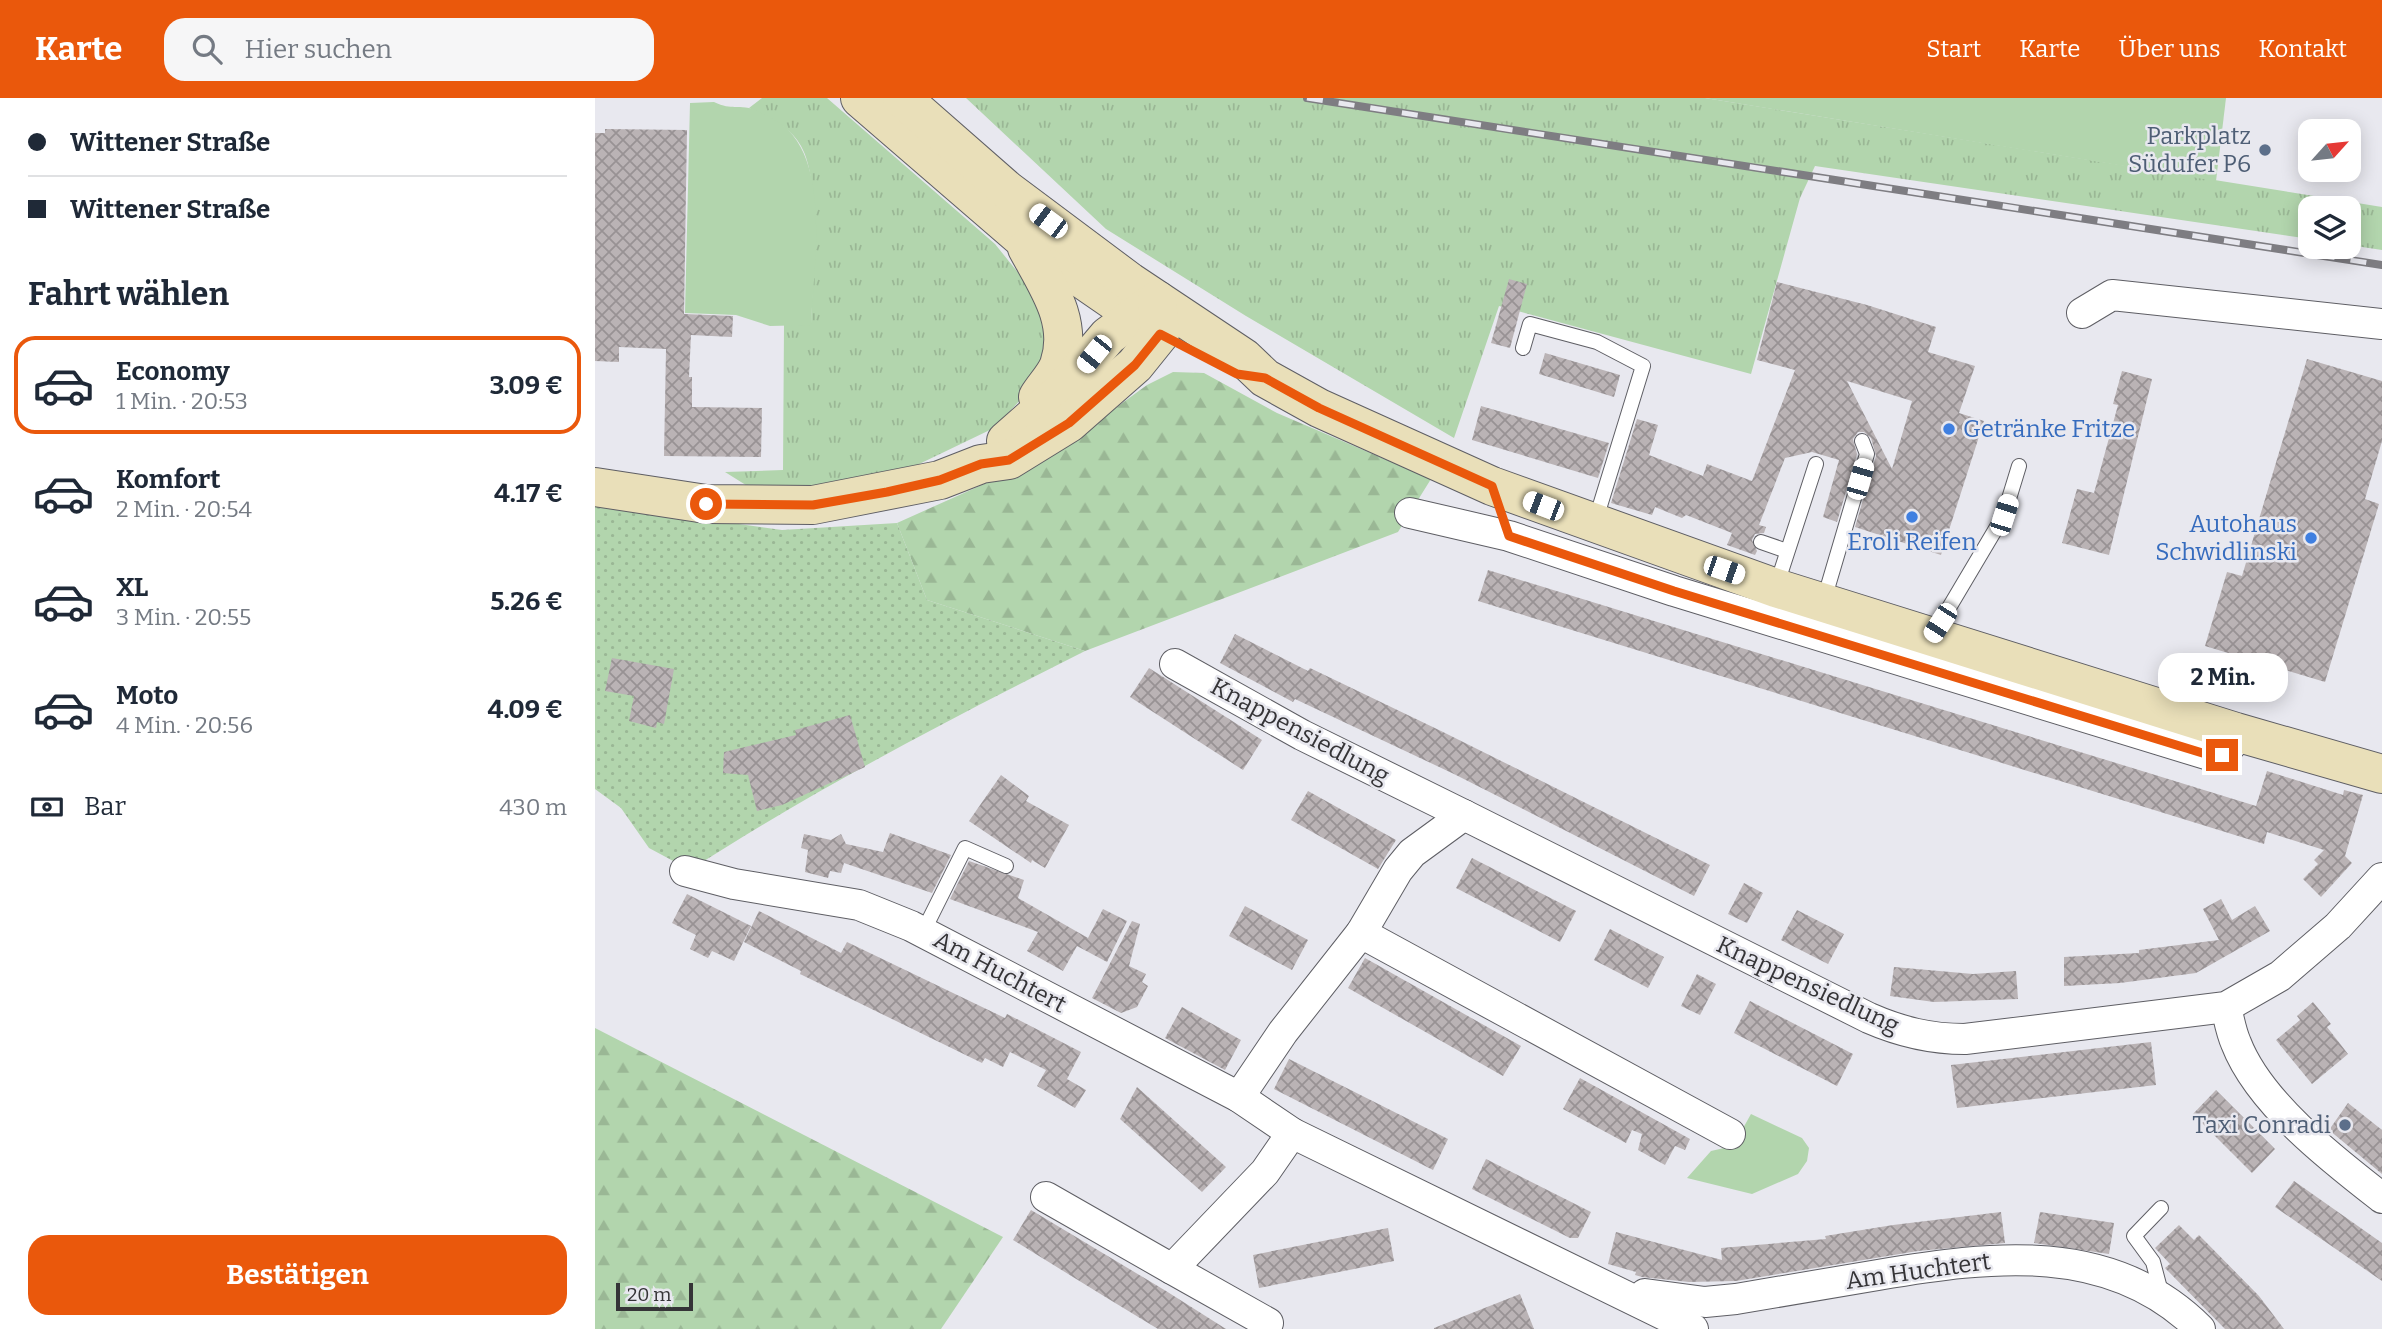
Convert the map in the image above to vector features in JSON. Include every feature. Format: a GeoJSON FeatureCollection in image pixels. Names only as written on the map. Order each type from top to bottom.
{"type":"FeatureCollection","features":[{"type":"Feature","properties":{"kind":"main road"},"geometry":{"type":"LineString","coordinates":[[860,98],[1021,237],[1150,316],[1237,374],[1265,378],[1319,408],[1492,486],[1594,525],[1823,604],[2236,732],[2382,774]]}},
{"type":"Feature","properties":{"kind":"main road"},"geometry":{"type":"LineString","coordinates":[[903,98],[1150,316]]}},
{"type":"Feature","properties":{"kind":"main road"},"geometry":{"type":"LineString","coordinates":[[1012,435],[1058,367],[1062,345],[1058,302],[1021,237]]}},
{"type":"Feature","properties":{"kind":"main road"},"geometry":{"type":"LineString","coordinates":[[981,464],[1059,394],[1108,336],[1150,316]]}},
{"type":"Feature","properties":{"kind":"main road"},"geometry":{"type":"LineString","coordinates":[[595,487],[706,504],[813,505],[940,480],[981,464],[1009,460],[1069,423],[1135,365],[1150,316]]}},
{"type":"Feature","properties":{"kind":"street"},"geometry":{"type":"LineString","coordinates":[[2082,313],[2112,295],[2382,324]]}},
{"type":"Feature","properties":{"kind":"street"},"geometry":{"type":"LineString","coordinates":[[1492,486],[1509,536]]}},
{"type":"Feature","properties":{"kind":"street"},"geometry":{"type":"LineString","coordinates":[[1410,513],[1509,536],[1674,591],[2209,755],[2222,755],[2232,744],[2236,732]]}},
{"type":"Feature","properties":{"kind":"street","name":"Knappensiedlung"},"geometry":{"type":"LineString","coordinates":[[1175,664],[1302,735],[1898,1031],[1934,1039],[1965,1039],[2226,1007],[2280,976],[2339,926],[2382,878]]}},
{"type":"Feature","properties":{"kind":"street"},"geometry":{"type":"LineString","coordinates":[[1239,1097],[1283,1032],[1361,933],[1398,870],[1412,853],[1464,815]]}},
{"type":"Feature","properties":{"kind":"street","name":"Am Huchtert"},"geometry":{"type":"LineString","coordinates":[[685,871],[734,884],[859,905],[923,932],[1239,1097],[1292,1133],[1620,1290],[1693,1329]]}},
{"type":"Feature","properties":{"kind":"street"},"geometry":{"type":"LineString","coordinates":[[1361,933],[1730,1134]]}},
{"type":"Feature","properties":{"kind":"street"},"geometry":{"type":"LineString","coordinates":[[2226,1007],[2236,1044],[2268,1093],[2308,1135],[2382,1198]]}},
{"type":"Feature","properties":{"kind":"street"},"geometry":{"type":"LineString","coordinates":[[1173,1269],[1265,1172],[1292,1133]]}},
{"type":"Feature","properties":{"kind":"street"},"geometry":{"type":"LineString","coordinates":[[1046,1197],[1268,1323]]}},
{"type":"Feature","properties":{"kind":"street","name":"Am Huchtert"},"geometry":{"type":"LineString","coordinates":[[1620,1290],[1705,1302],[1938,1265],[2035,1259],[2100,1270],[2133,1281],[2162,1296],[2200,1329]]}},
{"type":"Feature","properties":{"kind":"lane"},"geometry":{"type":"LineString","coordinates":[[1523,348],[1530,324],[1597,342],[1643,366],[1594,525]]}},
{"type":"Feature","properties":{"kind":"lane"},"geometry":{"type":"LineString","coordinates":[[1823,604],[1867,454],[1862,442]]}},
{"type":"Feature","properties":{"kind":"lane"},"geometry":{"type":"LineString","coordinates":[[1776,588],[1816,464]]}},
{"type":"Feature","properties":{"kind":"lane"},"geometry":{"type":"LineString","coordinates":[[1931,638],[2004,515],[2019,466]]}},
{"type":"Feature","properties":{"kind":"lane"},"geometry":{"type":"LineString","coordinates":[[1761,542],[1787,551]]}},
{"type":"Feature","properties":{"kind":"lane"},"geometry":{"type":"LineString","coordinates":[[923,932],[965,848],[1006,866]]}},
{"type":"Feature","properties":{"kind":"lane"},"geometry":{"type":"LineString","coordinates":[[2161,1208],[2134,1236],[2153,1262],[2162,1296]]}},
{"type":"Feature","properties":{"kind":"green space"},"geometry":{"type":"Polygon","coordinates":[[[762,98],[827,98],[995,244],[1024,280],[1039,308],[1046,333],[1044,360],[1025,395],[994,428],[888,479],[757,492],[725,472],[783,470],[784,325],[811,324],[814,232],[812,183],[801,146],[791,133],[749,108],[762,98]]]}},
{"type":"Feature","properties":{"kind":"green space"},"geometry":{"type":"Polygon","coordinates":[[[966,98],[1705,98],[2314,196],[2298,196],[2298,237],[1815,166],[1800,198],[1751,374],[1499,306],[1454,438],[1246,316],[1106,229],[966,98]]]}},
{"type":"Feature","properties":{"kind":"green space"},"geometry":{"type":"Polygon","coordinates":[[[1705,98],[2226,98],[2216,181],[1705,98]]]}},
{"type":"Feature","properties":{"kind":"green space"},"geometry":{"type":"Polygon","coordinates":[[[714,102],[753,109],[778,122],[795,138],[807,161],[816,216],[811,325],[770,326],[736,315],[685,313],[690,103],[714,102]]]}},
{"type":"Feature","properties":{"kind":"green space"},"geometry":{"type":"Polygon","coordinates":[[[2361,204],[2382,207],[2382,250],[2361,247],[2361,204]]]}},
{"type":"Feature","properties":{"kind":"green space"},"geometry":{"type":"Polygon","coordinates":[[[1173,372],[1204,373],[1277,413],[1431,479],[1398,532],[1085,651],[927,600],[897,523],[1055,452],[1147,385],[1173,372]]]}},
{"type":"Feature","properties":{"kind":"green space"},"geometry":{"type":"Polygon","coordinates":[[[595,504],[782,530],[897,523],[927,600],[1085,651],[885,755],[690,870],[649,848],[621,808],[595,789],[595,504]]]}},
{"type":"Feature","properties":{"kind":"green space"},"geometry":{"type":"Polygon","coordinates":[[[595,1028],[1003,1237],[941,1329],[595,1329],[595,1028]]]}},
{"type":"Feature","properties":{"kind":"green space"},"geometry":{"type":"Polygon","coordinates":[[[1751,1114],[1802,1138],[1809,1148],[1807,1161],[1798,1174],[1752,1194],[1687,1178],[1711,1151],[1733,1146],[1751,1114]]]}},
{"type":"Feature","properties":{"kind":"building"},"geometry":{"type":"Polygon","coordinates":[[[605,129],[687,130],[684,314],[733,316],[732,337],[691,335],[689,377],[692,377],[692,407],[762,408],[761,457],[664,456],[666,349],[619,347],[619,362],[595,361],[595,133],[605,133],[605,129]]]}},
{"type":"Feature","properties":{"kind":"building"},"geometry":{"type":"Polygon","coordinates":[[[1509,279],[1527,284],[1510,348],[1491,343],[1509,279]]]}},
{"type":"Feature","properties":{"kind":"building"},"geometry":{"type":"Polygon","coordinates":[[[1777,282],[1867,305],[1936,327],[1928,352],[1975,366],[1959,413],[1984,421],[1941,555],[1855,527],[1876,456],[1871,438],[1864,432],[1858,432],[1853,439],[1857,454],[1837,522],[1823,517],[1839,460],[1812,452],[1785,458],[1759,525],[1766,527],[1764,533],[1755,534],[1752,540],[1757,551],[1755,555],[1727,545],[1732,533],[1686,515],[1682,518],[1655,507],[1652,515],[1611,503],[1637,419],[1658,425],[1649,455],[1703,476],[1707,464],[1752,481],[1795,370],[1757,360],[1777,282]],[[1847,381],[1892,469],[1912,401],[1847,381]]]}},
{"type":"Feature","properties":{"kind":"building"},"geometry":{"type":"Polygon","coordinates":[[[1545,353],[1620,375],[1614,397],[1539,374],[1545,353]]]}},
{"type":"Feature","properties":{"kind":"building","name":"Autohaus Schwidlinski"},"geometry":{"type":"Polygon","coordinates":[[[2307,359],[2382,381],[2382,441],[2365,499],[2379,504],[2325,682],[2205,646],[2227,572],[2242,576],[2307,359]]]}},
{"type":"Feature","properties":{"kind":"building"},"geometry":{"type":"Polygon","coordinates":[[[2122,371],[2152,379],[2109,555],[2062,543],[2077,489],[2094,493],[2118,405],[2113,404],[2122,371]]]}},
{"type":"Feature","properties":{"kind":"building"},"geometry":{"type":"Polygon","coordinates":[[[1481,406],[1609,443],[1598,478],[1472,440],[1481,406]]]}},
{"type":"Feature","properties":{"kind":"building"},"geometry":{"type":"Polygon","coordinates":[[[1488,570],[2256,806],[2267,771],[2343,795],[2344,790],[2363,795],[2345,856],[2352,863],[2321,897],[2303,879],[2318,864],[2314,860],[2324,850],[2267,832],[2264,844],[1478,601],[1488,570]]]}},
{"type":"Feature","properties":{"kind":"building"},"geometry":{"type":"Polygon","coordinates":[[[1235,634],[1308,671],[1310,668],[1441,731],[1710,865],[1694,896],[1454,774],[1295,699],[1293,702],[1220,663],[1235,634]]]}},
{"type":"Feature","properties":{"kind":"building"},"geometry":{"type":"Polygon","coordinates":[[[612,658],[674,669],[664,724],[657,722],[656,728],[629,721],[634,696],[605,691],[612,658]]]}},
{"type":"Feature","properties":{"kind":"building"},"geometry":{"type":"Polygon","coordinates":[[[1149,668],[1262,740],[1243,770],[1130,697],[1149,668]]]}},
{"type":"Feature","properties":{"kind":"building"},"geometry":{"type":"Polygon","coordinates":[[[850,715],[865,767],[782,805],[757,811],[748,775],[723,773],[724,752],[796,735],[795,730],[850,715]]]}},
{"type":"Feature","properties":{"kind":"building"},"geometry":{"type":"Polygon","coordinates":[[[1001,775],[1029,796],[1026,801],[1069,825],[1045,868],[1032,860],[1031,863],[969,821],[1001,775]]]}},
{"type":"Feature","properties":{"kind":"building"},"geometry":{"type":"Polygon","coordinates":[[[1308,791],[1396,840],[1378,869],[1291,820],[1308,791]]]}},
{"type":"Feature","properties":{"kind":"building"},"geometry":{"type":"Polygon","coordinates":[[[890,833],[951,855],[932,893],[844,863],[841,873],[830,871],[828,878],[805,872],[808,850],[801,848],[804,834],[831,840],[841,834],[846,844],[883,852],[890,833]]]}},
{"type":"Feature","properties":{"kind":"building"},"geometry":{"type":"Polygon","coordinates":[[[1472,858],[1576,911],[1560,942],[1456,888],[1472,858]]]}},
{"type":"Feature","properties":{"kind":"building"},"geometry":{"type":"Polygon","coordinates":[[[969,861],[1024,880],[1018,898],[1088,938],[1103,909],[1127,921],[1107,962],[1077,946],[1063,971],[1027,951],[1038,932],[950,899],[969,861]]]}},
{"type":"Feature","properties":{"kind":"building"},"geometry":{"type":"Polygon","coordinates":[[[1744,883],[1763,893],[1747,923],[1728,914],[1744,883]]]}},
{"type":"Feature","properties":{"kind":"building"},"geometry":{"type":"Polygon","coordinates":[[[687,894],[751,926],[734,961],[712,951],[708,958],[690,949],[696,935],[672,923],[687,894]]]}},
{"type":"Feature","properties":{"kind":"building"},"geometry":{"type":"Polygon","coordinates":[[[2221,899],[2232,920],[2255,906],[2270,931],[2196,973],[2120,983],[2064,986],[2064,957],[2139,953],[2139,950],[2219,940],[2203,909],[2221,899]]]}},
{"type":"Feature","properties":{"kind":"building"},"geometry":{"type":"Polygon","coordinates":[[[1245,906],[1308,940],[1292,970],[1229,936],[1245,906]]]}},
{"type":"Feature","properties":{"kind":"building"},"geometry":{"type":"Polygon","coordinates":[[[1797,910],[1844,934],[1828,964],[1781,940],[1797,910]]]}},
{"type":"Feature","properties":{"kind":"building"},"geometry":{"type":"Polygon","coordinates":[[[759,911],[841,953],[847,942],[1005,1018],[1007,1014],[1081,1052],[1067,1079],[1086,1090],[1075,1108],[1037,1086],[1046,1070],[1010,1052],[1003,1067],[985,1058],[982,1063],[800,974],[801,971],[744,942],[759,911]]]}},
{"type":"Feature","properties":{"kind":"building"},"geometry":{"type":"Polygon","coordinates":[[[1132,921],[1140,924],[1129,966],[1146,974],[1142,982],[1148,986],[1137,1007],[1121,1013],[1092,998],[1132,921]]]}},
{"type":"Feature","properties":{"kind":"building"},"geometry":{"type":"Polygon","coordinates":[[[1610,929],[1664,957],[1648,988],[1594,960],[1610,929]]]}},
{"type":"Feature","properties":{"kind":"building"},"geometry":{"type":"Polygon","coordinates":[[[1365,958],[1521,1046],[1503,1076],[1348,988],[1365,958]]]}},
{"type":"Feature","properties":{"kind":"building"},"geometry":{"type":"Polygon","coordinates":[[[1894,967],[1973,974],[2016,971],[2018,999],[1934,1002],[1890,996],[1894,967]]]}},
{"type":"Feature","properties":{"kind":"building"},"geometry":{"type":"Polygon","coordinates":[[[1697,974],[1716,984],[1700,1015],[1681,1006],[1697,974]]]}},
{"type":"Feature","properties":{"kind":"building"},"geometry":{"type":"Polygon","coordinates":[[[1750,1001],[1853,1054],[1837,1086],[1734,1033],[1750,1001]]]}},
{"type":"Feature","properties":{"kind":"building"},"geometry":{"type":"Polygon","coordinates":[[[2313,1002],[2331,1024],[2327,1027],[2348,1054],[2312,1084],[2276,1040],[2300,1020],[2297,1016],[2313,1002]]]}},
{"type":"Feature","properties":{"kind":"building"},"geometry":{"type":"Polygon","coordinates":[[[1182,1007],[1241,1040],[1225,1070],[1165,1038],[1182,1007]]]}},
{"type":"Feature","properties":{"kind":"building"},"geometry":{"type":"Polygon","coordinates":[[[2151,1042],[2156,1085],[1957,1108],[1951,1065],[2151,1042]]]}},
{"type":"Feature","properties":{"kind":"building"},"geometry":{"type":"Polygon","coordinates":[[[1289,1059],[1448,1139],[1433,1170],[1274,1089],[1289,1059]]]}},
{"type":"Feature","properties":{"kind":"building"},"geometry":{"type":"Polygon","coordinates":[[[1580,1078],[1690,1139],[1685,1150],[1675,1146],[1665,1165],[1638,1150],[1642,1134],[1632,1130],[1626,1143],[1563,1109],[1580,1078]]]}},
{"type":"Feature","properties":{"kind":"building"},"geometry":{"type":"Polygon","coordinates":[[[1137,1087],[1226,1167],[1202,1192],[1120,1119],[1137,1087]]]}},
{"type":"Feature","properties":{"kind":"building"},"geometry":{"type":"Polygon","coordinates":[[[2216,1090],[2275,1149],[2252,1173],[2193,1114],[2216,1090]]]}},
{"type":"Feature","properties":{"kind":"building"},"geometry":{"type":"Polygon","coordinates":[[[2348,1103],[2382,1130],[2382,1174],[2329,1130],[2348,1103]]]}},
{"type":"Feature","properties":{"kind":"building"},"geometry":{"type":"Polygon","coordinates":[[[1486,1159],[1591,1212],[1578,1238],[1570,1238],[1472,1189],[1486,1159]]]}},
{"type":"Feature","properties":{"kind":"building"},"geometry":{"type":"Polygon","coordinates":[[[2294,1181],[2382,1243],[2382,1281],[2275,1207],[2294,1181]]]}},
{"type":"Feature","properties":{"kind":"building"},"geometry":{"type":"Polygon","coordinates":[[[1031,1210],[1226,1329],[1158,1329],[1107,1298],[1013,1240],[1031,1210]]]}},
{"type":"Feature","properties":{"kind":"building"},"geometry":{"type":"Polygon","coordinates":[[[2001,1212],[2005,1243],[1918,1251],[1736,1281],[1689,1282],[1642,1277],[1635,1275],[1636,1272],[1608,1264],[1616,1232],[1722,1260],[1721,1248],[1826,1239],[1825,1236],[1893,1225],[2001,1212]]]}},
{"type":"Feature","properties":{"kind":"building"},"geometry":{"type":"Polygon","coordinates":[[[2040,1212],[2114,1223],[2109,1254],[2034,1243],[2040,1212]]]}},
{"type":"Feature","properties":{"kind":"building"},"geometry":{"type":"Polygon","coordinates":[[[2179,1225],[2194,1240],[2199,1235],[2259,1296],[2284,1329],[2225,1329],[2165,1268],[2170,1264],[2155,1248],[2179,1225]]]}},
{"type":"Feature","properties":{"kind":"building"},"geometry":{"type":"Polygon","coordinates":[[[1388,1228],[1394,1261],[1259,1288],[1253,1255],[1388,1228]]]}},
{"type":"Feature","properties":{"kind":"building"},"geometry":{"type":"Polygon","coordinates":[[[1520,1294],[1534,1329],[1434,1329],[1434,1328],[1520,1294]]]}},
{"type":"Feature","properties":{"kind":"railway"},"geometry":{"type":"LineString","coordinates":[[1307,98],[2382,265]]}},
{"type":"Feature","properties":{"kind":"place","name":"Parkplatz Südufer P6"},"geometry":{"type":"Point","coordinates":[2265,150]}},
{"type":"Feature","properties":{"kind":"place","name":"Getränke Fritze"},"geometry":{"type":"Point","coordinates":[1949,429]}},
{"type":"Feature","properties":{"kind":"place","name":"Eroli Reifen"},"geometry":{"type":"Point","coordinates":[1912,517]}},
{"type":"Feature","properties":{"kind":"place","name":"Autohaus Schwidlinski"},"geometry":{"type":"Point","coordinates":[2311,538]}},
{"type":"Feature","properties":{"kind":"place","name":"Taxi Conradi"},"geometry":{"type":"Point","coordinates":[2345,1125]}},
{"type":"Feature","properties":{"kind":"route"},"geometry":{"type":"LineString","coordinates":[[706,504],[813,505],[940,480],[981,464],[1009,460],[1069,423],[1135,365],[1160,334],[1237,374],[1265,378],[1319,408],[1492,486],[1509,536],[1674,591],[2022,698],[2209,755],[2222,755]]}}]}
